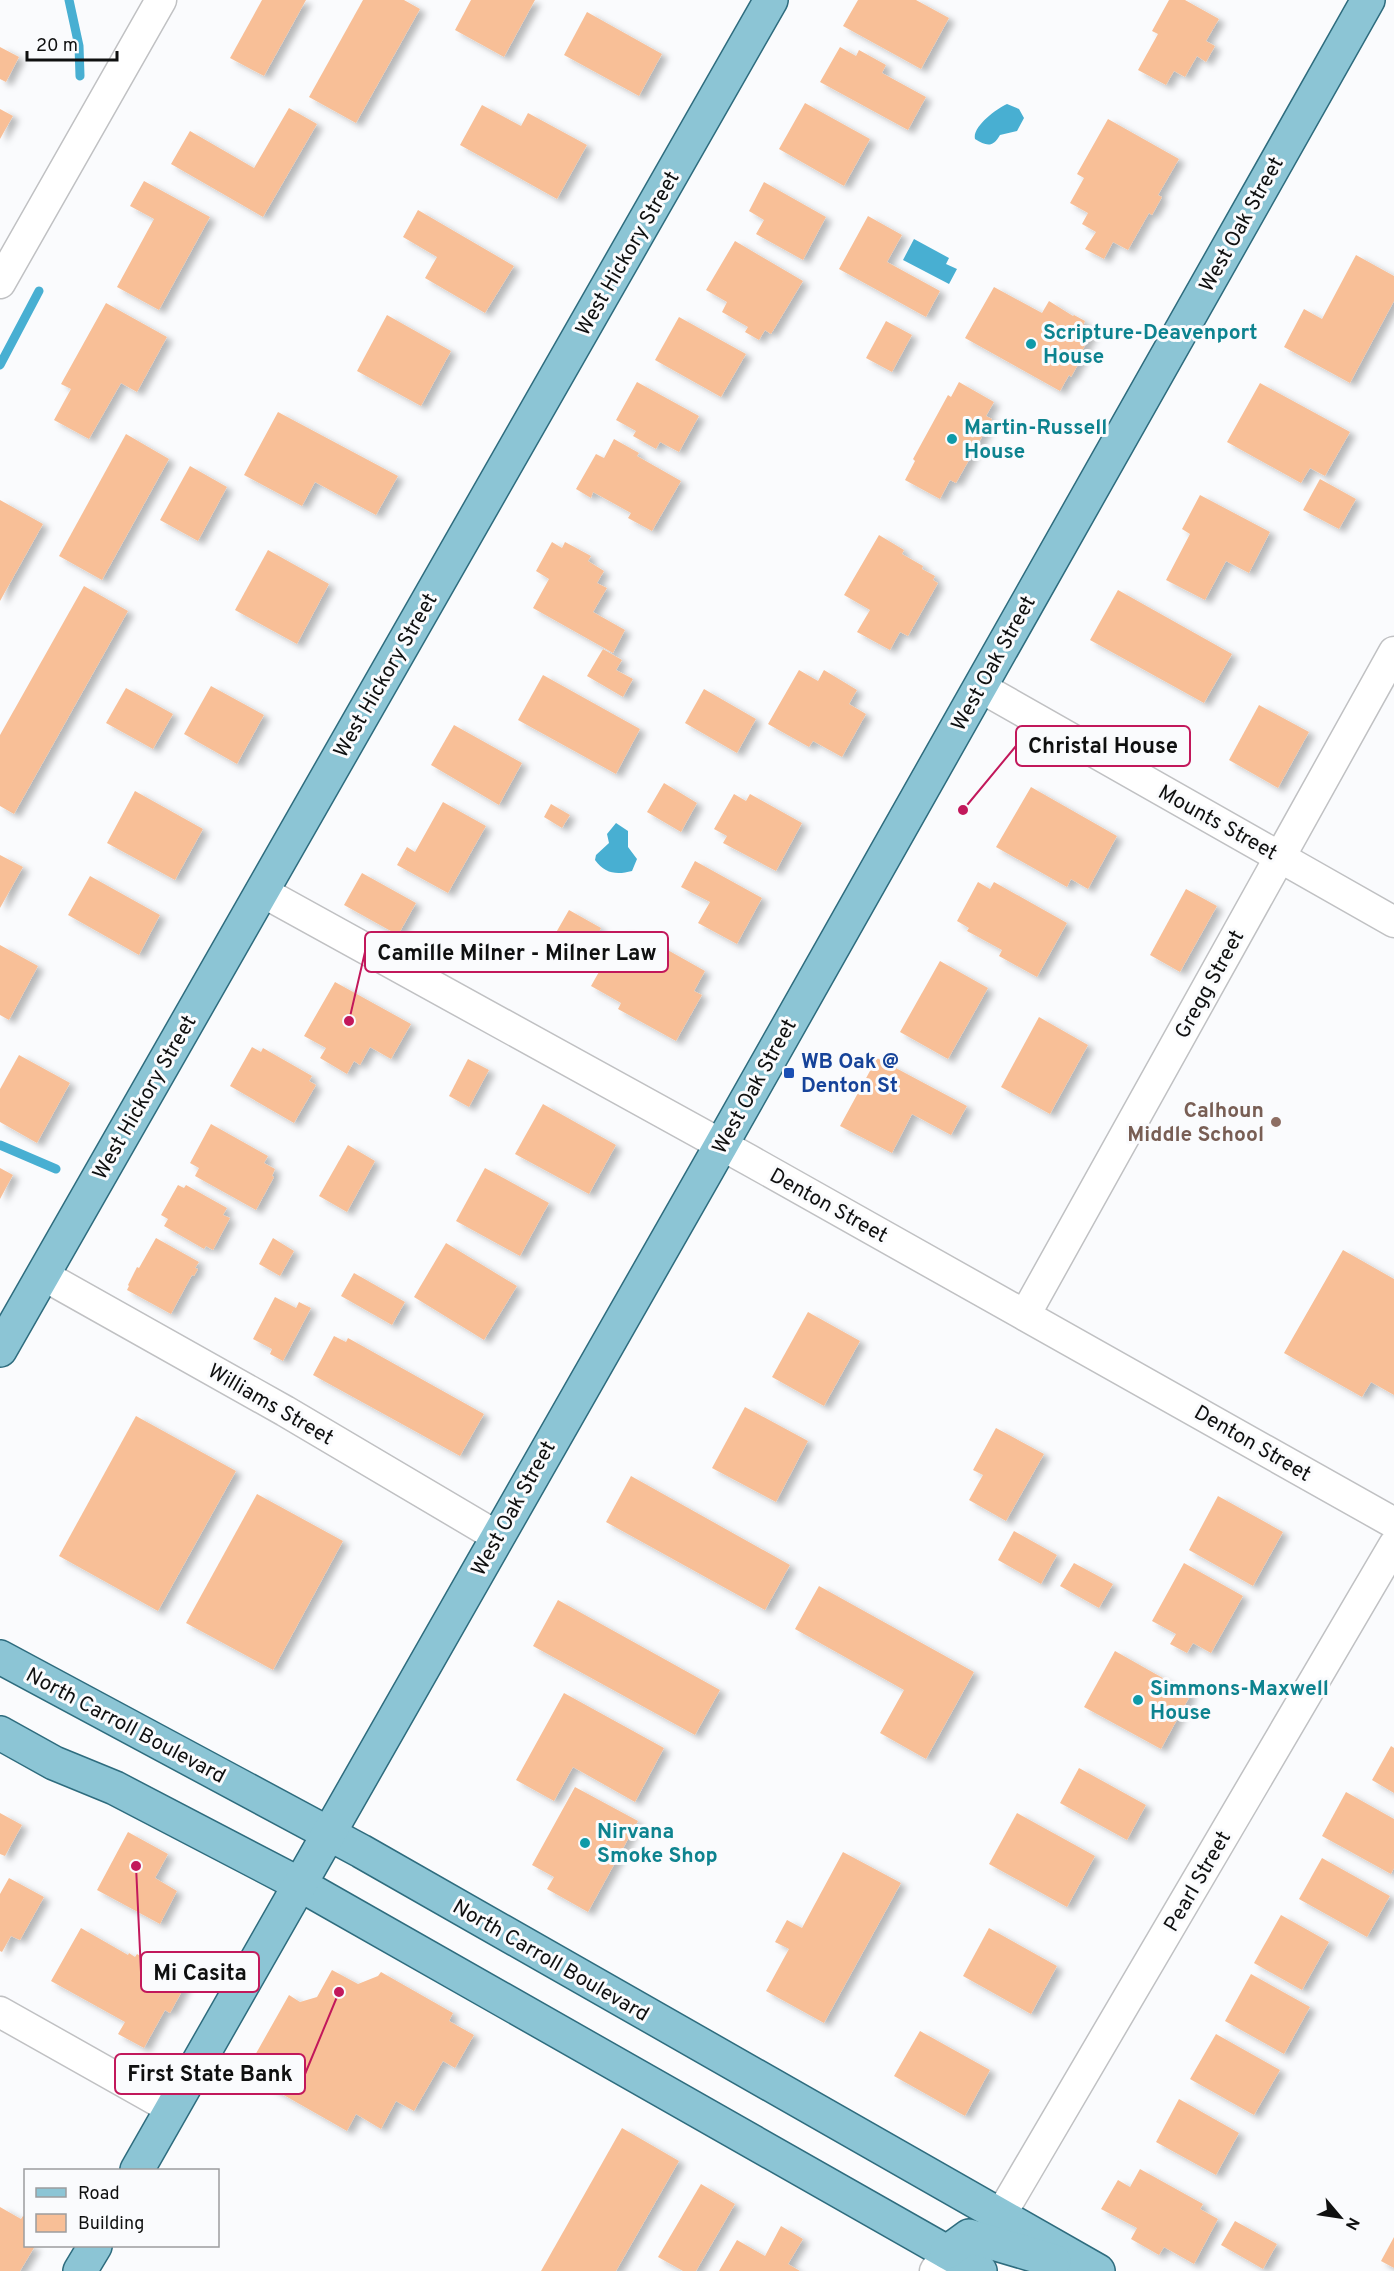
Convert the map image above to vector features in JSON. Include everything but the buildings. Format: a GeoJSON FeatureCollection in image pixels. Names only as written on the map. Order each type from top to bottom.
{"type":"FeatureCollection","features":[{"type":"Feature","properties":{"kind":"main road","name":"West Hickory Street"},"geometry":{"type":"LineString","coordinates":[[0,1350],[771,0]]}},
{"type":"Feature","properties":{"kind":"main road","name":"West Oak Street"},"geometry":{"type":"LineString","coordinates":[[138,2169],[721,1145],[1368,0]]}},
{"type":"Feature","properties":{"kind":"main road","name":"North Carroll Boulevard"},"geometry":{"type":"LineString","coordinates":[[0,1658],[328,1834],[1098,2271]]}},
{"type":"Feature","properties":{"kind":"main road"},"geometry":{"type":"LineString","coordinates":[[0,1733],[54,1763],[116,1788],[299,1884],[941,2261],[980,2271]]}},
{"type":"Feature","properties":{"kind":"main road"},"geometry":{"type":"LineString","coordinates":[[941,2261],[969,2236],[1091,2271]]}},
{"type":"Feature","properties":{"kind":"main road"},"geometry":{"type":"LineString","coordinates":[[80,2271],[93,2247]]}},
{"type":"Feature","properties":{"kind":"street"},"geometry":{"type":"LineString","coordinates":[[0,283],[161,0]]}},
{"type":"Feature","properties":{"kind":"street","name":"Gregg Street"},"geometry":{"type":"LineString","coordinates":[[1024,1315],[1394,652]]}},
{"type":"Feature","properties":{"kind":"street","name":"Mounts Street"},"geometry":{"type":"LineString","coordinates":[[980,687],[1394,922]]}},
{"type":"Feature","properties":{"kind":"street","name":"Denton Street"},"geometry":{"type":"LineString","coordinates":[[261,891],[721,1145],[1394,1523]]}},
{"type":"Feature","properties":{"kind":"street","name":"Williams Street"},"geometry":{"type":"LineString","coordinates":[[43,1275],[285,1411],[498,1537]]}},
{"type":"Feature","properties":{"kind":"street","name":"Pearl Street"},"geometry":{"type":"LineString","coordinates":[[1000,2216],[1394,1545]]}},
{"type":"Feature","properties":{"kind":"street"},"geometry":{"type":"LineString","coordinates":[[0,2012],[172,2109]]}},
{"type":"Feature","properties":{"kind":"water"},"geometry":{"type":"Polygon","coordinates":[[[1007,104],[1019,109],[1024,118],[1017,131],[1000,135],[992,144],[975,139],[977,129],[981,124],[991,114],[1007,104]]]}},
{"type":"Feature","properties":{"kind":"water"},"geometry":{"type":"Polygon","coordinates":[[[914,239],[949,258],[946,264],[957,269],[949,284],[903,260],[914,239]]]}},
{"type":"Feature","properties":{"kind":"water"},"geometry":{"type":"Polygon","coordinates":[[[616,823],[628,831],[628,847],[637,859],[632,871],[621,873],[607,871],[595,860],[596,855],[609,843],[607,834],[616,823]]]}},
{"type":"Feature","properties":{"kind":"waterway"},"geometry":{"type":"LineString","coordinates":[[69,0],[79,46],[80,76]]}},
{"type":"Feature","properties":{"kind":"waterway"},"geometry":{"type":"LineString","coordinates":[[0,365],[39,291]]}},
{"type":"Feature","properties":{"kind":"waterway"},"geometry":{"type":"LineString","coordinates":[[0,1145],[56,1169]]}},
{"type":"Feature","properties":{"kind":"place","name":"Scripture-Deavenport House"},"geometry":{"type":"Point","coordinates":[1031,344]}},
{"type":"Feature","properties":{"kind":"place","name":"Martin-Russell House"},"geometry":{"type":"Point","coordinates":[952,439]}},
{"type":"Feature","properties":{"kind":"place","name":"Christal House"},"geometry":{"type":"Point","coordinates":[963,810]}},
{"type":"Feature","properties":{"kind":"place","name":"Camille Milner - Milner Law"},"geometry":{"type":"Point","coordinates":[349,1021]}},
{"type":"Feature","properties":{"kind":"place","name":"WB Oak @ Denton St"},"geometry":{"type":"Point","coordinates":[789,1073]}},
{"type":"Feature","properties":{"kind":"place","name":"Calhoun Middle School"},"geometry":{"type":"Point","coordinates":[1276,1122]}},
{"type":"Feature","properties":{"kind":"place","name":"Simmons-Maxwell House"},"geometry":{"type":"Point","coordinates":[1138,1700]}},
{"type":"Feature","properties":{"kind":"place","name":"Nirvana Smoke Shop"},"geometry":{"type":"Point","coordinates":[585,1843]}},
{"type":"Feature","properties":{"kind":"place","name":"Mi Casita"},"geometry":{"type":"Point","coordinates":[136,1866]}},
{"type":"Feature","properties":{"kind":"place","name":"First State Bank"},"geometry":{"type":"Point","coordinates":[339,1992]}}]}
